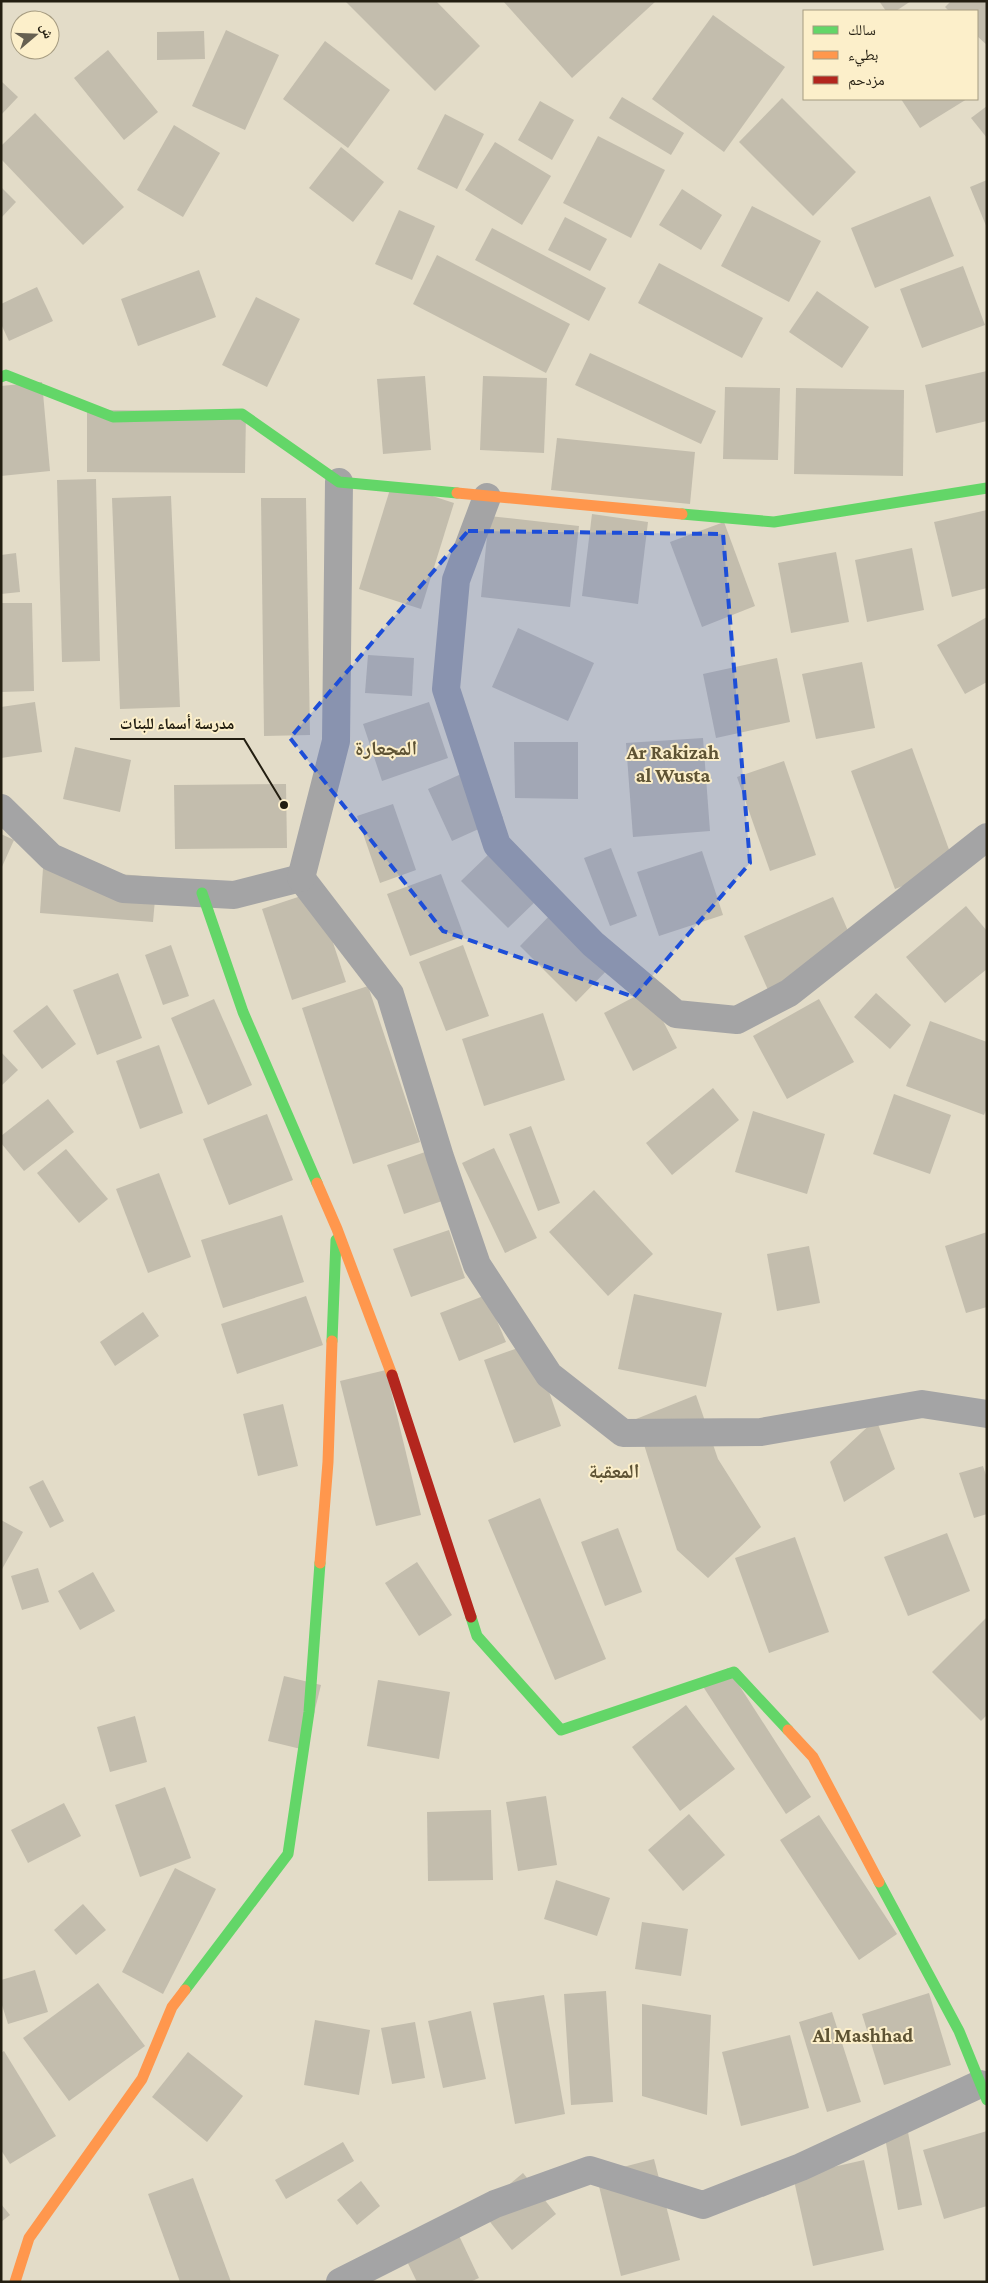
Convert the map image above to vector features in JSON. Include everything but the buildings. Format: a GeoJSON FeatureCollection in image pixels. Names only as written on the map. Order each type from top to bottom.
{"type":"FeatureCollection","features":[{"type":"Feature","properties":{"kind":"street"},"geometry":{"type":"LineString","coordinates":[[1,377],[6,376],[113,417],[242,414],[339,482],[774,522],[987,488]]}},
{"type":"Feature","properties":{"kind":"street"},"geometry":{"type":"LineString","coordinates":[[301,878],[336,741],[339,482]]}},
{"type":"Feature","properties":{"kind":"street"},"geometry":{"type":"LineString","coordinates":[[487,497],[456,580],[446,689],[497,845],[592,944],[676,1014],[737,1020],[789,993],[987,837]]}},
{"type":"Feature","properties":{"kind":"street"},"geometry":{"type":"LineString","coordinates":[[1,808],[51,857],[123,889],[234,895],[301,878]]}},
{"type":"Feature","properties":{"kind":"street"},"geometry":{"type":"LineString","coordinates":[[301,878],[390,994],[440,1157],[477,1265],[549,1374],[623,1433],[761,1432],[922,1404],[987,1414]]}},
{"type":"Feature","properties":{"kind":"street"},"geometry":{"type":"LineString","coordinates":[[202,893],[243,1012],[336,1229],[404,1406],[477,1636],[561,1730],[734,1672],[814,1757],[958,2032],[983,2092],[703,2205],[590,2170],[496,2204],[340,2282]]}},
{"type":"Feature","properties":{"kind":"street"},"geometry":{"type":"LineString","coordinates":[[15,2282],[29,2238],[142,2079],[172,2007],[288,1854],[309,1712],[328,1462],[336,1229]]}},
{"type":"Feature","properties":{"kind":"highlighted area"},"geometry":{"type":"Polygon","coordinates":[[[468,531],[723,534],[750,863],[634,997],[443,931],[290,738],[468,531]]]}},
{"type":"Feature","properties":{"kind":"traffic: fast"},"geometry":{"type":"LineString","coordinates":[[1,377],[6,375],[113,417],[242,414],[339,482],[457,493]]}},
{"type":"Feature","properties":{"kind":"traffic: fast"},"geometry":{"type":"LineString","coordinates":[[682,514],[774,522],[987,488]]}},
{"type":"Feature","properties":{"kind":"traffic: fast"},"geometry":{"type":"LineString","coordinates":[[202,893],[243,1012],[317,1183]]}},
{"type":"Feature","properties":{"kind":"traffic: fast"},"geometry":{"type":"LineString","coordinates":[[332,1341],[336,1240]]}},
{"type":"Feature","properties":{"kind":"traffic: fast"},"geometry":{"type":"LineString","coordinates":[[185,1990],[288,1854],[309,1712],[320,1563]]}},
{"type":"Feature","properties":{"kind":"traffic: fast"},"geometry":{"type":"LineString","coordinates":[[471,1617],[477,1636],[561,1730],[734,1672],[788,1730]]}},
{"type":"Feature","properties":{"kind":"traffic: fast"},"geometry":{"type":"LineString","coordinates":[[879,1882],[959,2031],[987,2100]]}},
{"type":"Feature","properties":{"kind":"traffic: slow"},"geometry":{"type":"LineString","coordinates":[[457,493],[682,514]]}},
{"type":"Feature","properties":{"kind":"traffic: slow"},"geometry":{"type":"LineString","coordinates":[[317,1183],[337,1229],[392,1375]]}},
{"type":"Feature","properties":{"kind":"traffic: slow"},"geometry":{"type":"LineString","coordinates":[[320,1563],[328,1462],[332,1341]]}},
{"type":"Feature","properties":{"kind":"traffic: slow"},"geometry":{"type":"LineString","coordinates":[[788,1730],[813,1757],[879,1882]]}},
{"type":"Feature","properties":{"kind":"traffic: slow"},"geometry":{"type":"LineString","coordinates":[[15,2282],[29,2238],[142,2079],[172,2007],[185,1990]]}},
{"type":"Feature","properties":{"kind":"traffic: jam"},"geometry":{"type":"LineString","coordinates":[[392,1375],[471,1617]]}},
{"type":"Feature","properties":{"kind":"place","name":"مدرسة أسماء للبنات"},"geometry":{"type":"Point","coordinates":[284,805]}},
{"type":"Feature","properties":{"kind":"district","name":"المجعارة"},"geometry":{"type":"Point","coordinates":[386,748]}},
{"type":"Feature","properties":{"kind":"district","name":"Ar Rakizah al Wusta"},"geometry":{"type":"Point","coordinates":[673,764]}},
{"type":"Feature","properties":{"kind":"district","name":"المعقبة"},"geometry":{"type":"Point","coordinates":[614,1471]}},
{"type":"Feature","properties":{"kind":"district","name":"Al Mashhad"},"geometry":{"type":"Point","coordinates":[863,2035]}}]}
